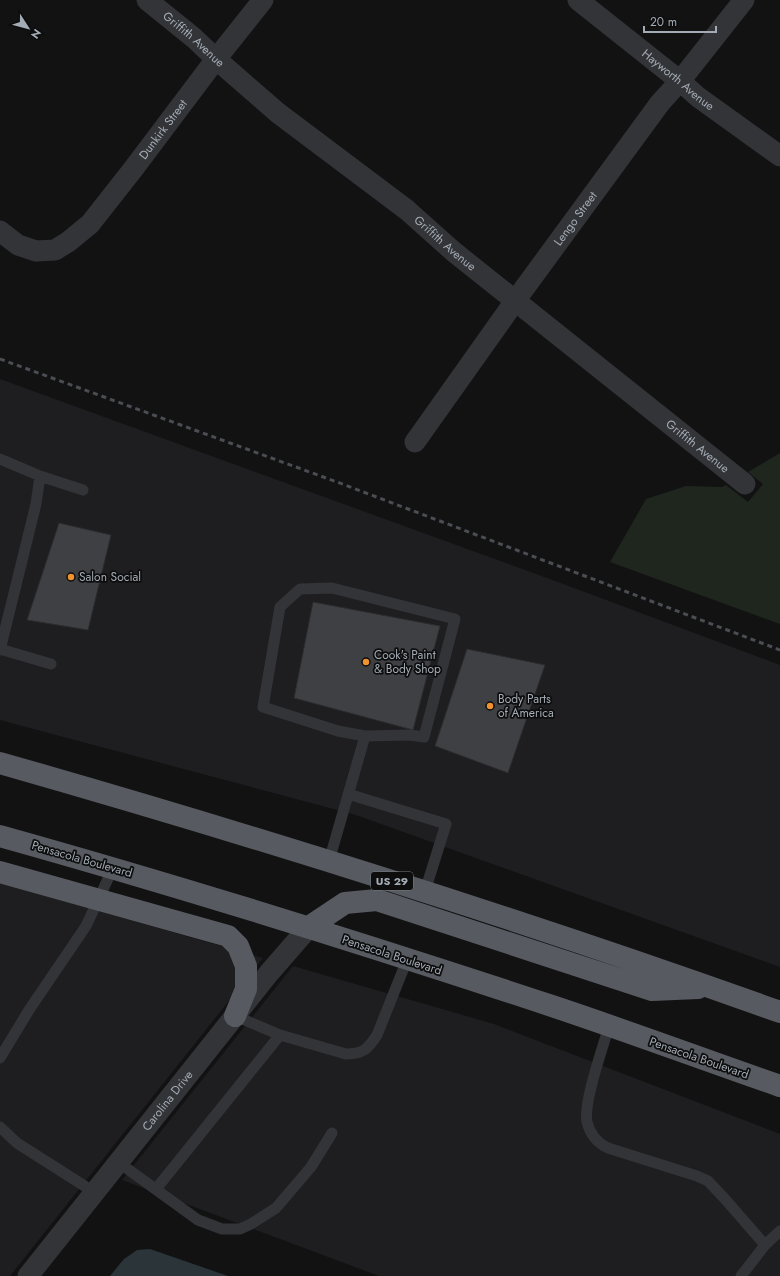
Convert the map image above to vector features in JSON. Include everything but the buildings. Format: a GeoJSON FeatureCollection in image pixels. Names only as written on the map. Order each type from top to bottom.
{"type":"FeatureCollection","features":[{"type":"Feature","properties":{"kind":"highway","name":"US 29"},"geometry":{"type":"LineString","coordinates":[[0,763],[138,802],[426,891],[780,1012]]}},
{"type":"Feature","properties":{"kind":"highway","name":"Pensacola Boulevard"},"geometry":{"type":"LineString","coordinates":[[0,836],[113,868],[309,927],[608,1026],[780,1086]]}},
{"type":"Feature","properties":{"kind":"highway"},"geometry":{"type":"LineString","coordinates":[[0,872],[228,936],[238,946],[246,966],[246,990],[235,1016]]}},
{"type":"Feature","properties":{"kind":"highway"},"geometry":{"type":"LineString","coordinates":[[309,927],[345,903],[377,900],[652,990],[713,988]]}},
{"type":"Feature","properties":{"kind":"street","name":"Griffith Avenue"},"geometry":{"type":"LineString","coordinates":[[147,0],[194,38],[278,113],[407,210],[454,252],[745,484]]}},
{"type":"Feature","properties":{"kind":"street","name":"Dunkirk Street"},"geometry":{"type":"LineString","coordinates":[[0,231],[18,245],[36,251],[55,250],[68,242],[90,224],[263,0]]}},
{"type":"Feature","properties":{"kind":"street","name":"Hayworth Avenue"},"geometry":{"type":"LineString","coordinates":[[578,0],[680,81],[698,98],[780,156]]}},
{"type":"Feature","properties":{"kind":"street","name":"Lengo Street"},"geometry":{"type":"LineString","coordinates":[[415,442],[515,301],[660,103],[680,81],[744,0]]}},
{"type":"Feature","properties":{"kind":"street","name":"Carolina Drive"},"geometry":{"type":"LineString","coordinates":[[28,1276],[269,973],[309,927]]}},
{"type":"Feature","properties":{"kind":"lane"},"geometry":{"type":"LineString","coordinates":[[0,459],[40,476],[83,490]]}},
{"type":"Feature","properties":{"kind":"lane"},"geometry":{"type":"LineString","coordinates":[[40,476],[36,504],[0,650],[51,664]]}},
{"type":"Feature","properties":{"kind":"lane"},"geometry":{"type":"LineString","coordinates":[[300,588],[332,588],[455,618],[424,737],[410,735],[365,736],[338,731],[263,707],[280,607],[300,588]]}},
{"type":"Feature","properties":{"kind":"lane"},"geometry":{"type":"LineString","coordinates":[[329,861],[365,736]]}},
{"type":"Feature","properties":{"kind":"lane"},"geometry":{"type":"LineString","coordinates":[[348,794],[446,824],[426,891]]}},
{"type":"Feature","properties":{"kind":"lane"},"geometry":{"type":"LineString","coordinates":[[0,1058],[29,1010],[86,926],[113,868]]}},
{"type":"Feature","properties":{"kind":"lane"},"geometry":{"type":"LineString","coordinates":[[235,1016],[280,1035],[346,1054],[358,1054],[371,1045],[377,1035],[407,960]]}},
{"type":"Feature","properties":{"kind":"lane"},"geometry":{"type":"LineString","coordinates":[[608,1026],[588,1098],[587,1122],[594,1138],[600,1144],[608,1148],[697,1176],[708,1181],[765,1245]]}},
{"type":"Feature","properties":{"kind":"lane"},"geometry":{"type":"LineString","coordinates":[[156,1190],[280,1035]]}},
{"type":"Feature","properties":{"kind":"lane"},"geometry":{"type":"LineString","coordinates":[[0,1127],[17,1143],[94,1192]]}},
{"type":"Feature","properties":{"kind":"lane"},"geometry":{"type":"LineString","coordinates":[[118,1162],[198,1220],[222,1229],[240,1229],[251,1224],[276,1208],[311,1167],[332,1133]]}},
{"type":"Feature","properties":{"kind":"lane"},"geometry":{"type":"LineString","coordinates":[[741,1276],[765,1245],[780,1231]]}},
{"type":"Feature","properties":{"kind":"shaded area"},"geometry":{"type":"Polygon","coordinates":[[[0,379],[558,582],[780,665],[780,967],[356,815],[0,720],[0,379]]]}},
{"type":"Feature","properties":{"kind":"shaded area"},"geometry":{"type":"Polygon","coordinates":[[[780,453],[780,624],[610,562],[646,499],[686,486],[722,487],[726,485],[748,502],[763,484],[748,472],[780,453]]]}},
{"type":"Feature","properties":{"kind":"shaded area"},"geometry":{"type":"Polygon","coordinates":[[[0,883],[263,958],[10,1276],[0,1276],[0,883]]]}},
{"type":"Feature","properties":{"kind":"shaded area"},"geometry":{"type":"Polygon","coordinates":[[[293,966],[494,1024],[780,1134],[780,1276],[379,1276],[122,1180],[293,966]]]}},
{"type":"Feature","properties":{"kind":"shaded area"},"geometry":{"type":"Polygon","coordinates":[[[150,1249],[228,1276],[110,1276],[124,1259],[137,1250],[150,1249]]]}},
{"type":"Feature","properties":{"kind":"railway"},"geometry":{"type":"LineString","coordinates":[[0,359],[337,482],[780,650]]}},
{"type":"Feature","properties":{"kind":"place","name":"Salon Social"},"geometry":{"type":"Point","coordinates":[71,577]}},
{"type":"Feature","properties":{"kind":"place","name":"Cook's Paint & Body Shop"},"geometry":{"type":"Point","coordinates":[366,662]}},
{"type":"Feature","properties":{"kind":"place","name":"Body Parts of America"},"geometry":{"type":"Point","coordinates":[490,706]}}]}
